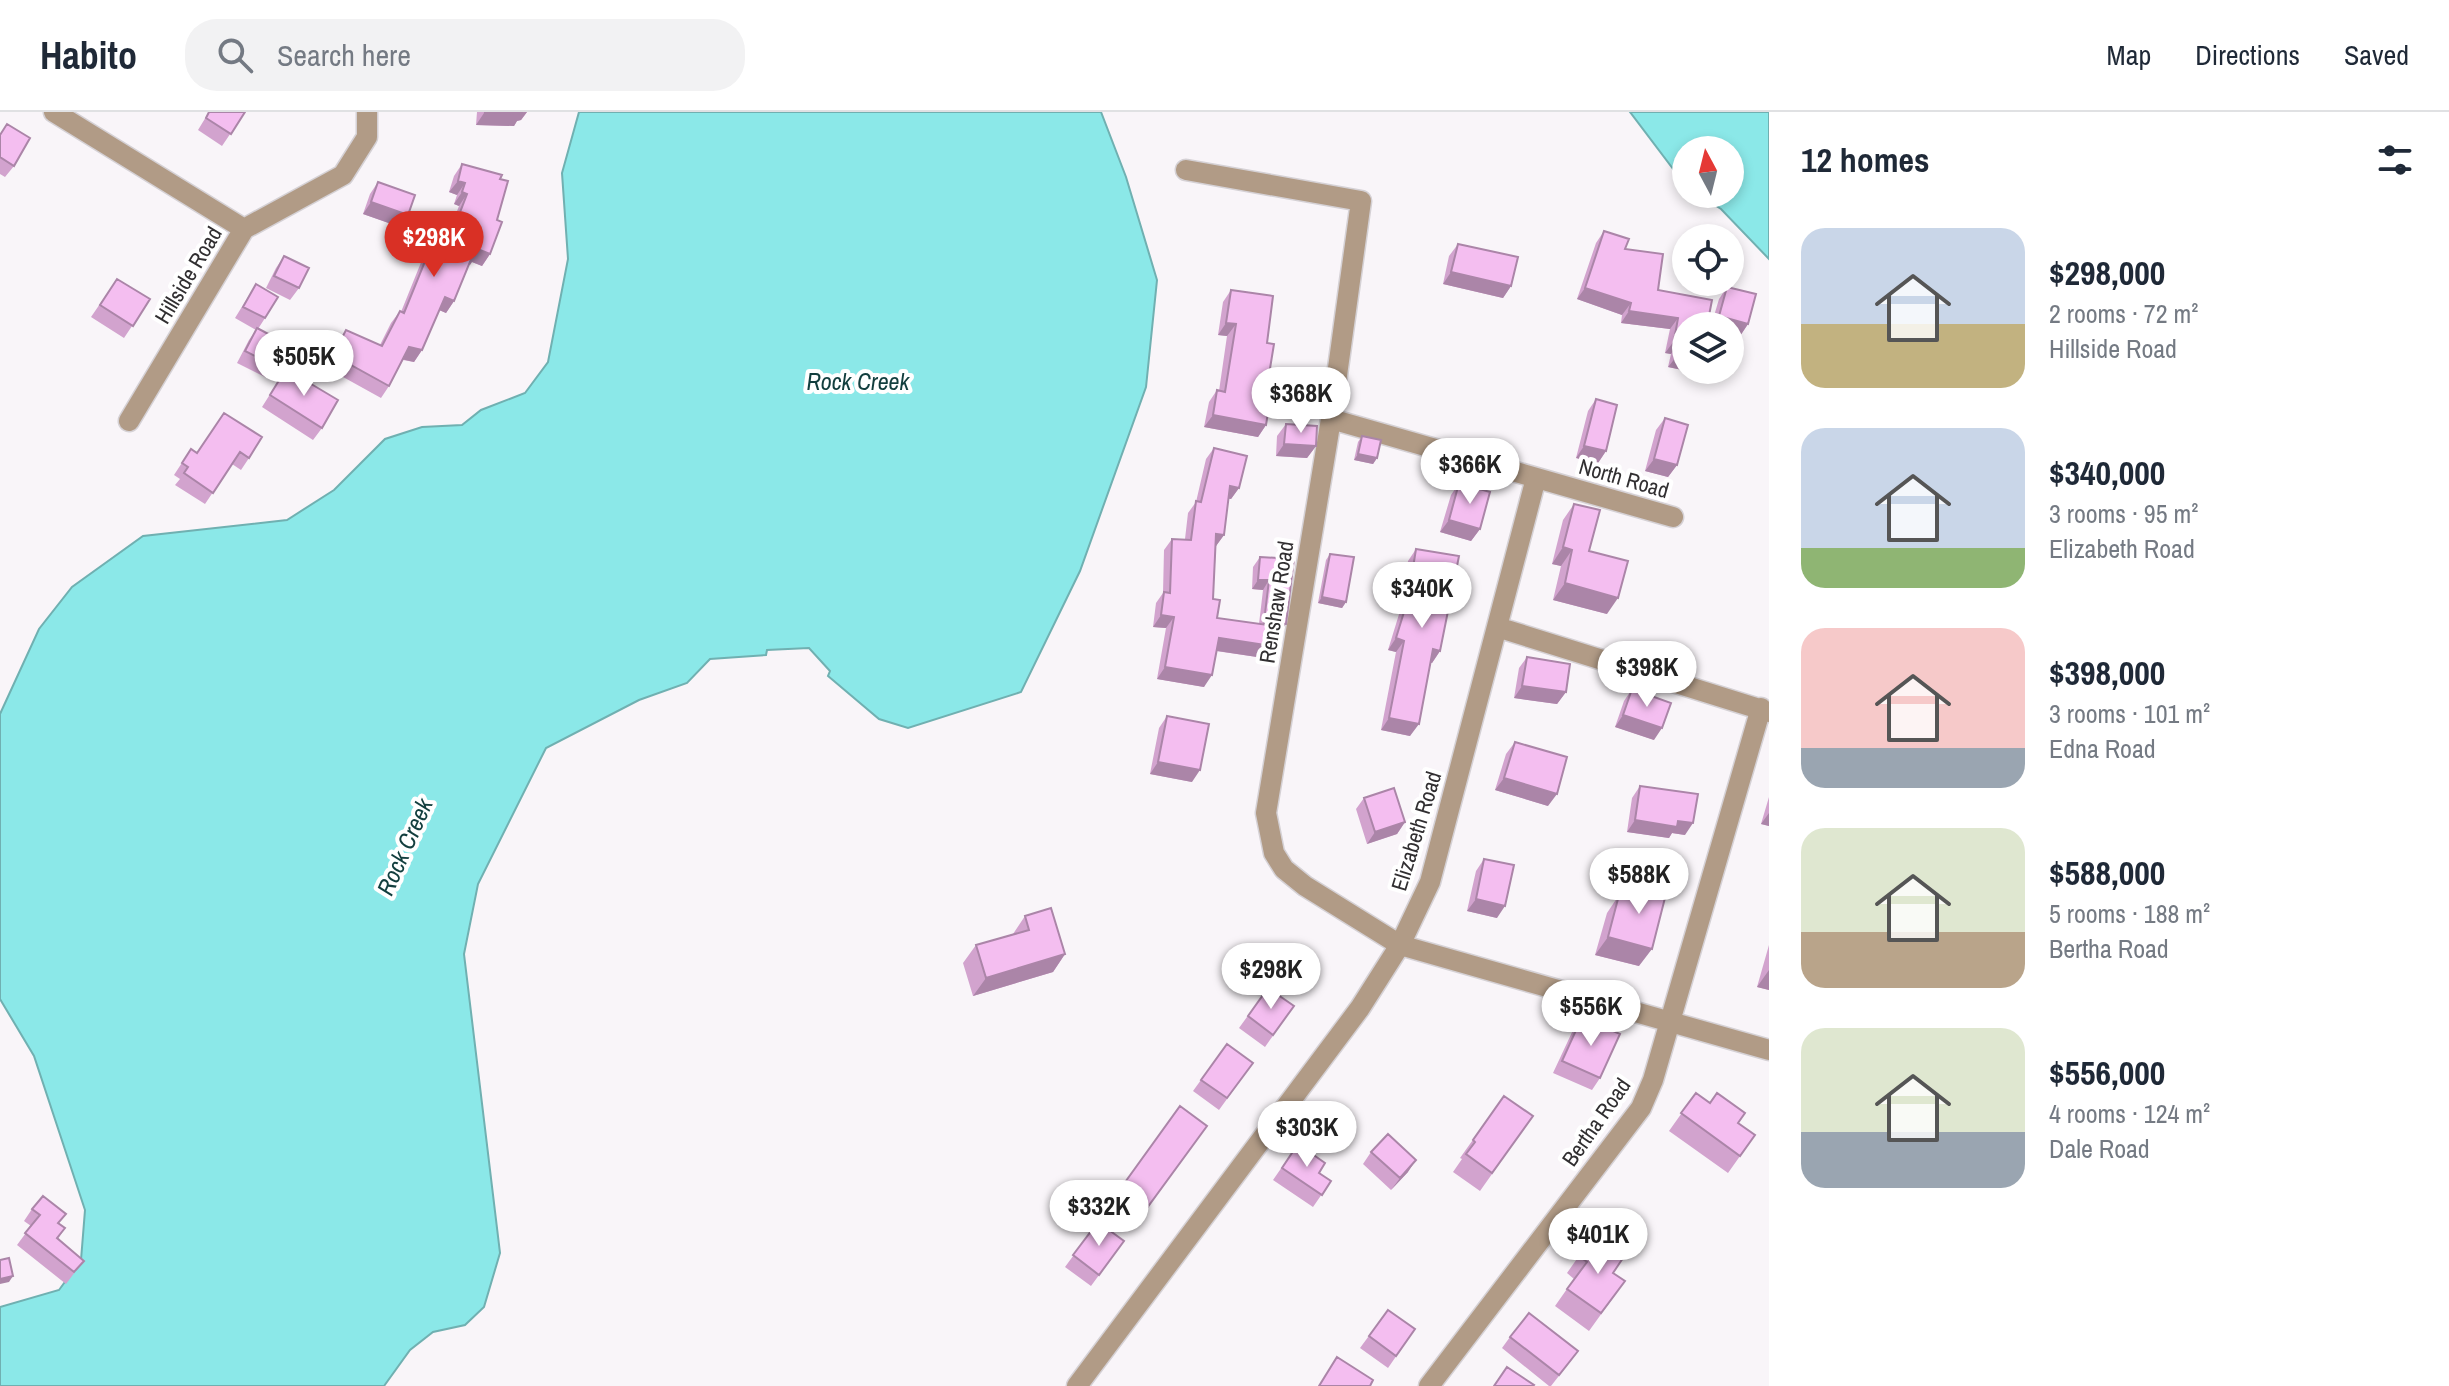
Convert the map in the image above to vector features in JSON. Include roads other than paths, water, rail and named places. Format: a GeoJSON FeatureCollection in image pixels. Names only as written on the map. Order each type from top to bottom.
{"type":"FeatureCollection","features":[{"type":"Feature","properties":{"kind":"street"},"geometry":{"type":"LineString","coordinates":[[54,112],[244,229]]}},
{"type":"Feature","properties":{"kind":"street","name":"Hillside Road"},"geometry":{"type":"LineString","coordinates":[[129,421],[244,229],[343,175],[367,137],[367,112]]}},
{"type":"Feature","properties":{"kind":"street","name":"Renshaw Road"},"geometry":{"type":"LineString","coordinates":[[1186,170],[1361,201],[1331,419],[1266,813],[1274,853],[1284,869],[1305,886],[1400,945],[1769,1050]]}},
{"type":"Feature","properties":{"kind":"street","name":"North Road"},"geometry":{"type":"LineString","coordinates":[[1331,419],[1673,517]]}},
{"type":"Feature","properties":{"kind":"street","name":"Elizabeth Road"},"geometry":{"type":"LineString","coordinates":[[1077,1386],[1360,1008],[1400,945],[1430,882],[1536,478]]}},
{"type":"Feature","properties":{"kind":"street"},"geometry":{"type":"LineString","coordinates":[[1497,627],[1765,710]]}},
{"type":"Feature","properties":{"kind":"street","name":"Bertha Road"},"geometry":{"type":"LineString","coordinates":[[1429,1386],[1641,1108],[1653,1080],[1765,710]]}},
{"type":"Feature","properties":{"kind":"water","name":"Rock Creek"},"geometry":{"type":"Polygon","coordinates":[[[579,112],[1101,112],[1126,177],[1157,280],[1146,387],[1080,571],[1021,692],[908,728],[879,719],[828,676],[830,671],[809,648],[767,650],[766,655],[710,659],[687,683],[639,700],[546,748],[478,884],[464,954],[500,1253],[484,1307],[465,1325],[433,1332],[410,1350],[384,1386],[0,1386],[0,1307],[59,1290],[81,1260],[85,1210],[34,1056],[0,999],[0,714],[39,629],[72,587],[143,536],[287,520],[334,490],[385,439],[422,427],[462,425],[481,410],[525,393],[548,362],[568,259],[562,173],[579,112]]]}},
{"type":"Feature","properties":{"kind":"water"},"geometry":{"type":"Polygon","coordinates":[[[1630,112],[1769,112],[1769,259],[1744,233],[1744,224],[1735,224],[1719,208],[1744,208],[1744,136],[1672,136],[1672,168],[1630,112]]]}}]}
